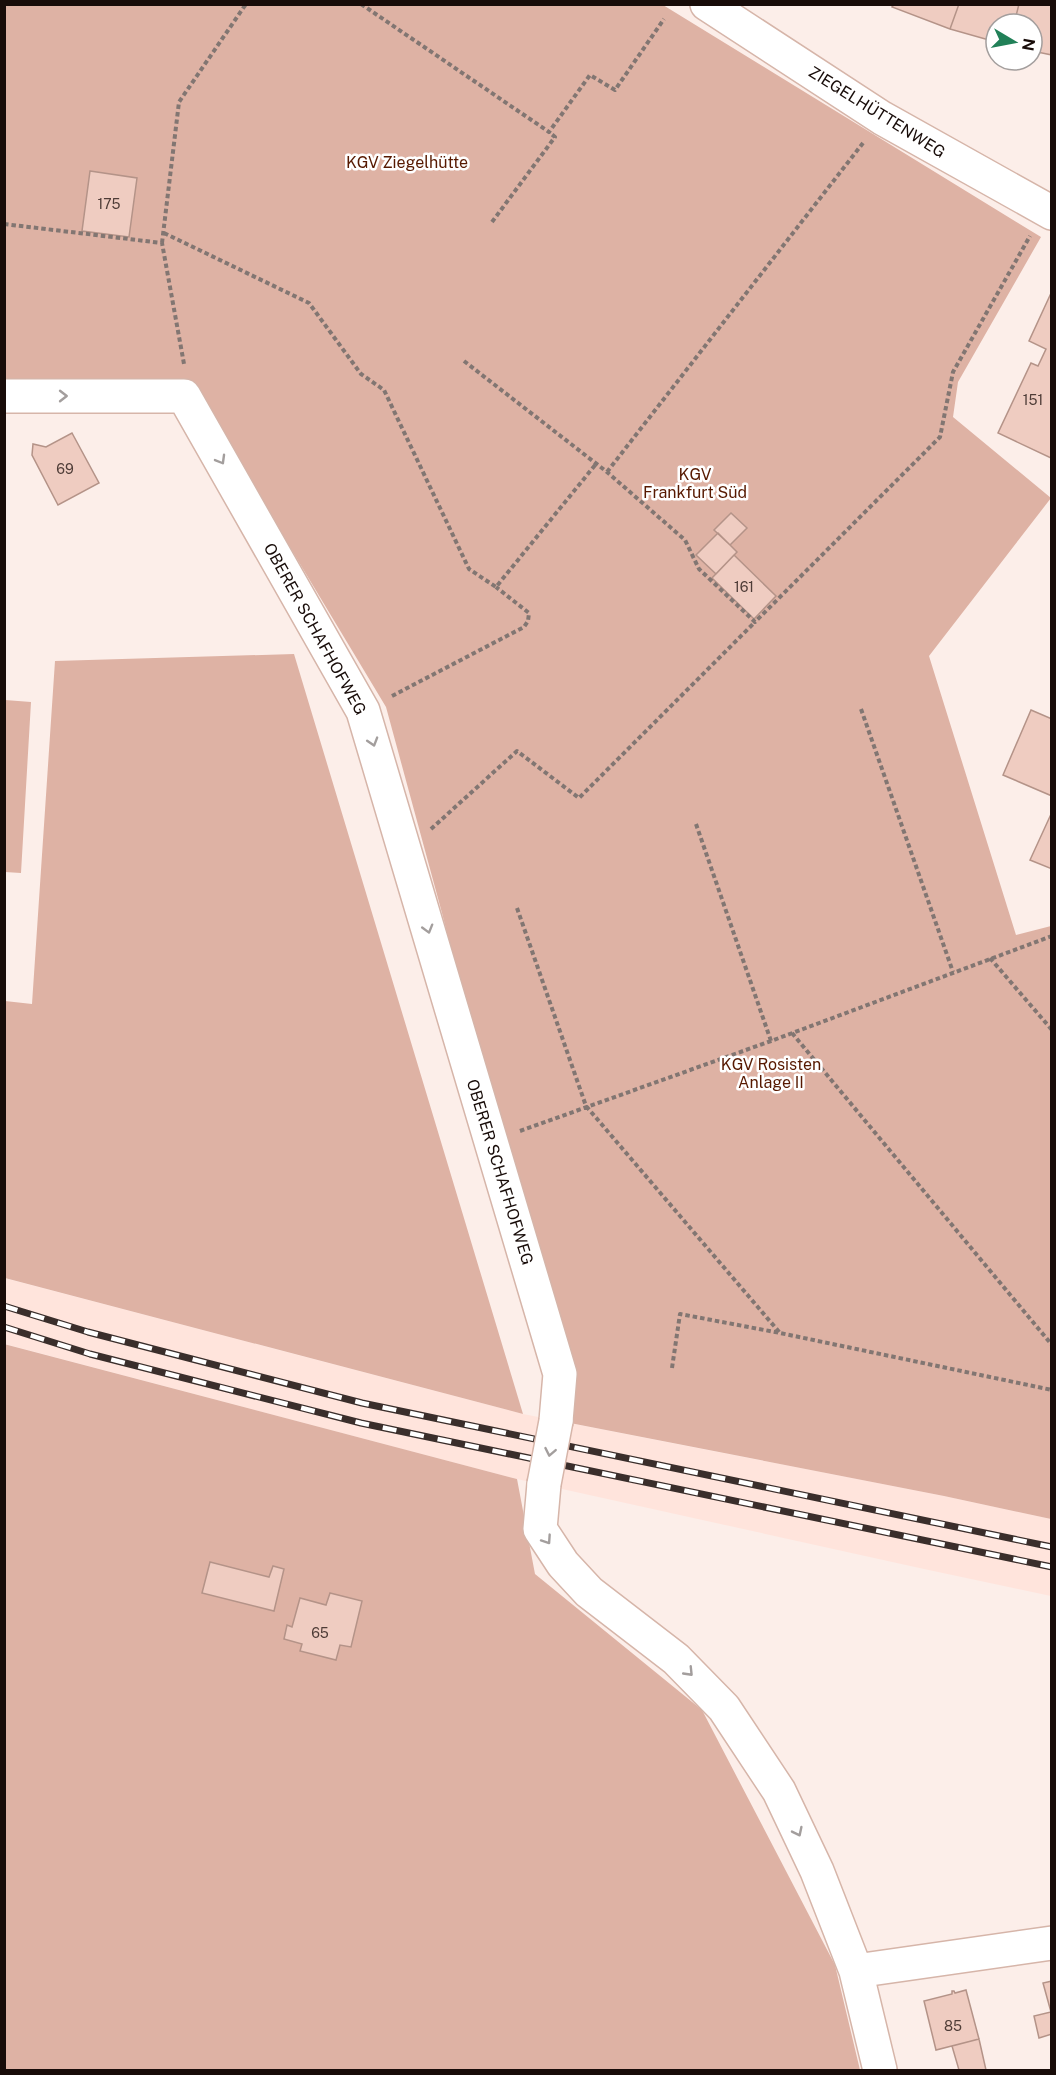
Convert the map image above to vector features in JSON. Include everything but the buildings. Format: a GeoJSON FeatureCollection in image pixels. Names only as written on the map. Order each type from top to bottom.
{"type":"FeatureCollection","features":[{"type":"Feature","properties":{"kind":"street","name":"ZIEGELHÜTTENWEG"},"geometry":{"type":"LineString","coordinates":[[707,4],[882,118],[1048,212]]}},
{"type":"Feature","properties":{"kind":"street"},"geometry":{"type":"LineString","coordinates":[[4,396],[184,396]]}},
{"type":"Feature","properties":{"kind":"street","name":"OBERER SCHAFHOFWEG"},"geometry":{"type":"LineString","coordinates":[[184,396],[363,711],[560,1374],[556,1421],[544,1484],[540,1529],[563,1564],[589,1592],[676,1659],[724,1708],[779,1791],[817,1871],[856,1971],[880,2070]]}},
{"type":"Feature","properties":{"kind":"street"},"geometry":{"type":"LineString","coordinates":[[856,1971],[1052,1943]]}},
{"type":"Feature","properties":{"kind":"path"},"geometry":{"type":"LineString","coordinates":[[184,396],[188,387],[162,243],[179,102],[246,4]]}},
{"type":"Feature","properties":{"kind":"path"},"geometry":{"type":"LineString","coordinates":[[361,4],[555,137],[492,222]]}},
{"type":"Feature","properties":{"kind":"path"},"geometry":{"type":"LineString","coordinates":[[549,132],[590,75],[615,90],[664,20]]}},
{"type":"Feature","properties":{"kind":"path"},"geometry":{"type":"LineString","coordinates":[[607,472],[882,118]]}},
{"type":"Feature","properties":{"kind":"path"},"geometry":{"type":"LineString","coordinates":[[405,852],[517,751],[579,798],[940,437],[953,372],[1048,212]]}},
{"type":"Feature","properties":{"kind":"path"},"geometry":{"type":"LineString","coordinates":[[4,224],[162,243]]}},
{"type":"Feature","properties":{"kind":"path"},"geometry":{"type":"LineString","coordinates":[[164,233],[309,303],[361,374],[384,390],[469,569],[529,613],[524,627],[363,711]]}},
{"type":"Feature","properties":{"kind":"path"},"geometry":{"type":"LineString","coordinates":[[464,360],[607,472],[685,540],[699,569],[755,621]]}},
{"type":"Feature","properties":{"kind":"path"},"geometry":{"type":"LineString","coordinates":[[496,587],[596,464]]}},
{"type":"Feature","properties":{"kind":"path"},"geometry":{"type":"LineString","coordinates":[[861,709],[953,972]]}},
{"type":"Feature","properties":{"kind":"path"},"geometry":{"type":"LineString","coordinates":[[696,824],[771,1041]]}},
{"type":"Feature","properties":{"kind":"path"},"geometry":{"type":"LineString","coordinates":[[517,908],[586,1106],[780,1333]]}},
{"type":"Feature","properties":{"kind":"path"},"geometry":{"type":"LineString","coordinates":[[523,1130],[771,1041],[1052,936]]}},
{"type":"Feature","properties":{"kind":"path"},"geometry":{"type":"LineString","coordinates":[[990,958],[1052,1030]]}},
{"type":"Feature","properties":{"kind":"path"},"geometry":{"type":"LineString","coordinates":[[792,1033],[1052,1345]]}},
{"type":"Feature","properties":{"kind":"path"},"geometry":{"type":"LineString","coordinates":[[672,1368],[680,1314],[1052,1390]]}},
{"type":"Feature","properties":{"kind":"shaded area"},"geometry":{"type":"Polygon","coordinates":[[[4,1278],[523,1414],[1051,1519],[1051,1596],[517,1479],[5,1344],[4,1278]]]}},
{"type":"Feature","properties":{"kind":"green space"},"geometry":{"type":"Polygon","coordinates":[[[5,5],[663,5],[1041,237],[958,382],[953,417],[1051,498],[929,656],[1016,935],[1051,926],[1051,1519],[570,1423],[442,913],[386,707],[193,386],[5,382],[5,5]]]}},
{"type":"Feature","properties":{"kind":"green space"},"geometry":{"type":"Polygon","coordinates":[[[294,654],[523,1414],[5,1278],[5,1001],[32,1004],[55,661],[294,654]]]}},
{"type":"Feature","properties":{"kind":"green space"},"geometry":{"type":"Polygon","coordinates":[[[5,700],[31,702],[21,873],[5,872],[5,700]]]}},
{"type":"Feature","properties":{"kind":"green space"},"geometry":{"type":"Polygon","coordinates":[[[4,1344],[517,1479],[535,1574],[702,1710],[835,1965],[860,2070],[5,2070],[4,1344]]]}},
{"type":"Feature","properties":{"kind":"railway"},"geometry":{"type":"LineString","coordinates":[[4,1306],[88,1332],[362,1403],[1052,1547]]}},
{"type":"Feature","properties":{"kind":"railway"},"geometry":{"type":"LineString","coordinates":[[4,1327],[90,1354],[361,1423],[1052,1567]]}},
{"type":"Feature","properties":{"kind":"park label","name":"KGV Ziegelhütte"},"geometry":{"type":"Point","coordinates":[407,162]}},
{"type":"Feature","properties":{"kind":"park label","name":"KGV Frankfurt Süd"},"geometry":{"type":"Point","coordinates":[695,483]}},
{"type":"Feature","properties":{"kind":"park label","name":"KGV Rosisten Anlage II"},"geometry":{"type":"Point","coordinates":[771,1073]}}]}
